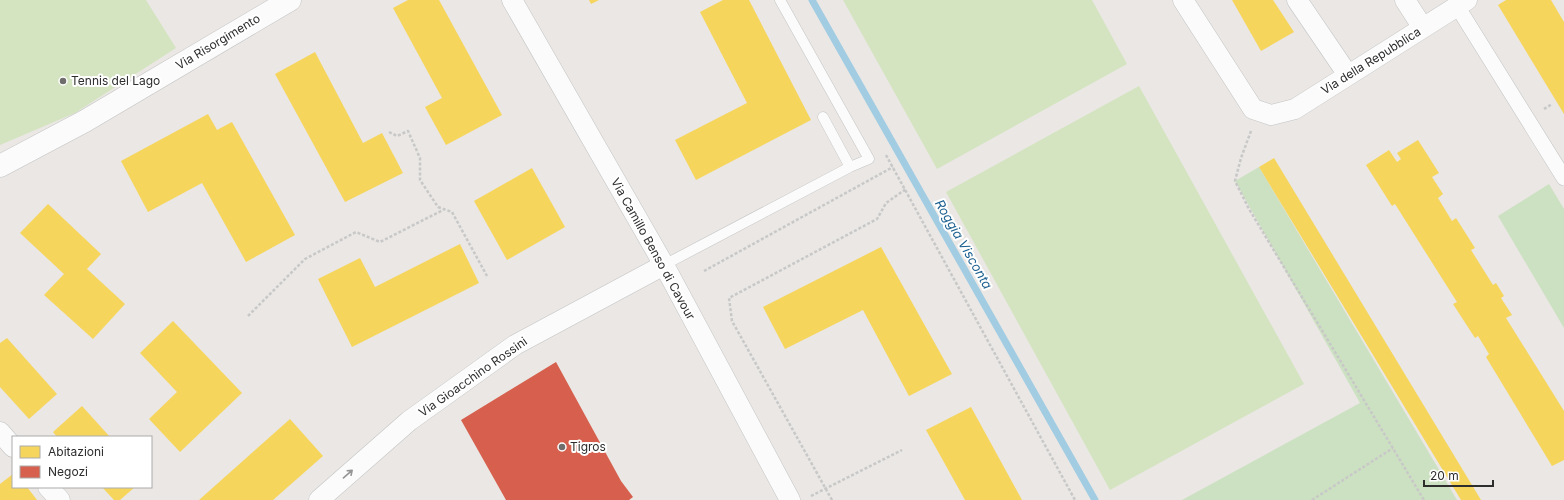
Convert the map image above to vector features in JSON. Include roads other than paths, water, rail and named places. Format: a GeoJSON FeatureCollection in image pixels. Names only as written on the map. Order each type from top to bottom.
{"type":"FeatureCollection","features":[{"type":"Feature","properties":{"kind":"street","name":"Via Risorgimento"},"geometry":{"type":"LineString","coordinates":[[0,166],[85,121],[290,0]]}},
{"type":"Feature","properties":{"kind":"street","name":"Via Camillo Benso di Cavour"},"geometry":{"type":"LineString","coordinates":[[512,0],[664,265],[790,500]]}},
{"type":"Feature","properties":{"kind":"street","name":"Via della Repubblica"},"geometry":{"type":"LineString","coordinates":[[1183,0],[1253,109],[1265,113],[1295,109],[1462,3]]}},
{"type":"Feature","properties":{"kind":"street"},"geometry":{"type":"LineString","coordinates":[[1298,0],[1348,75]]}},
{"type":"Feature","properties":{"kind":"street"},"geometry":{"type":"LineString","coordinates":[[1405,0],[1423,28]]}},
{"type":"Feature","properties":{"kind":"street"},"geometry":{"type":"LineString","coordinates":[[1462,3],[1564,178]]}},
{"type":"Feature","properties":{"kind":"street","name":"Via Gioacchino Rossini"},"geometry":{"type":"LineString","coordinates":[[319,500],[409,422],[515,345],[664,265]]}},
{"type":"Feature","properties":{"kind":"street"},"geometry":{"type":"LineString","coordinates":[[0,432],[12,446]]}},
{"type":"Feature","properties":{"kind":"street"},"geometry":{"type":"LineString","coordinates":[[49,488],[60,500]]}},
{"type":"Feature","properties":{"kind":"lane"},"geometry":{"type":"LineString","coordinates":[[664,265],[850,167],[869,159],[780,0]]}},
{"type":"Feature","properties":{"kind":"lane"},"geometry":{"type":"LineString","coordinates":[[823,117],[850,167]]}},
{"type":"Feature","properties":{"kind":"waterway","name":"Roggia Visconta"},"geometry":{"type":"LineString","coordinates":[[812,0],[1095,500]]}},
{"type":"Feature","properties":{"kind":"place","name":"Tennis del Lago"},"geometry":{"type":"Point","coordinates":[63,81]}},
{"type":"Feature","properties":{"kind":"place","name":"Tigros"},"geometry":{"type":"Point","coordinates":[562,447]}}]}
